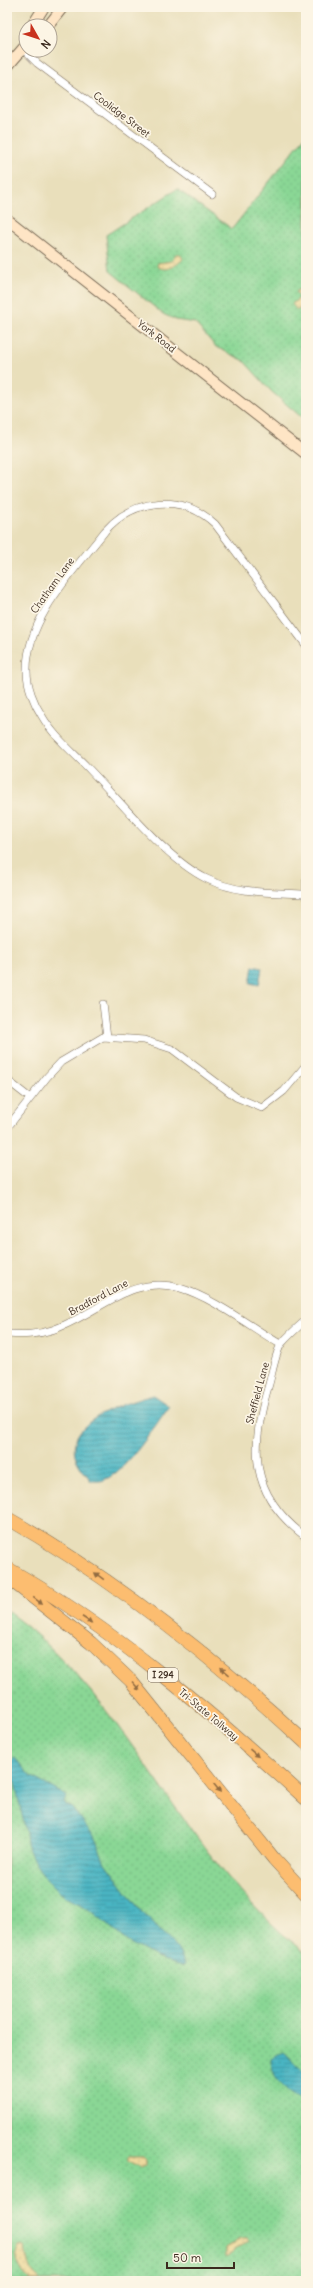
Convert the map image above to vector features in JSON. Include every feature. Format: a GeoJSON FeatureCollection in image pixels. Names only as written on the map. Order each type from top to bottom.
{"type":"FeatureCollection","features":[{"type":"Feature","properties":{"kind":"highway"},"geometry":{"type":"LineString","coordinates":[[7,1518],[94,1572],[203,1653],[306,1737]]}},
{"type":"Feature","properties":{"kind":"highway","name":"Tri-State Tollway"},"geometry":{"type":"LineString","coordinates":[[7,1568],[123,1643],[226,1728],[306,1799]]}},
{"type":"Feature","properties":{"kind":"highway"},"geometry":{"type":"LineString","coordinates":[[7,1577],[54,1613],[111,1661],[131,1681],[274,1859],[306,1894]]}},
{"type":"Feature","properties":{"kind":"highway"},"geometry":{"type":"LineString","coordinates":[[255,1696],[306,1743]]}},
{"type":"Feature","properties":{"kind":"main road"},"geometry":{"type":"LineString","coordinates":[[37,18],[44,7]]}},
{"type":"Feature","properties":{"kind":"main road"},"geometry":{"type":"LineString","coordinates":[[54,18],[63,7]]}},
{"type":"Feature","properties":{"kind":"main road"},"geometry":{"type":"LineString","coordinates":[[7,67],[18,53]]}},
{"type":"Feature","properties":{"kind":"main road","name":"York Road"},"geometry":{"type":"LineString","coordinates":[[7,219],[306,454]]}},
{"type":"Feature","properties":{"kind":"street","name":"Coolidge Street"},"geometry":{"type":"LineString","coordinates":[[34,58],[37,63],[212,194]]}},
{"type":"Feature","properties":{"kind":"street","name":"Chatham Lane"},"geometry":{"type":"LineString","coordinates":[[306,644],[214,524],[198,511],[184,505],[161,502],[134,509],[116,520],[105,531],[38,622],[28,650],[27,672],[34,700],[51,729],[176,859],[205,878],[224,886],[252,892],[306,896]]}},
{"type":"Feature","properties":{"kind":"street"},"geometry":{"type":"LineString","coordinates":[[306,882],[306,896]]}},
{"type":"Feature","properties":{"kind":"street"},"geometry":{"type":"LineString","coordinates":[[103,1004],[107,1037]]}},
{"type":"Feature","properties":{"kind":"street"},"geometry":{"type":"LineString","coordinates":[[7,1128],[61,1062],[103,1037],[144,1040],[172,1049],[236,1097],[262,1108],[284,1091],[306,1065]]}},
{"type":"Feature","properties":{"kind":"street"},"geometry":{"type":"LineString","coordinates":[[7,1080],[30,1098]]}},
{"type":"Feature","properties":{"kind":"street","name":"Bradford Lane"},"geometry":{"type":"LineString","coordinates":[[7,1334],[32,1335],[53,1330],[121,1294],[148,1285],[169,1286],[190,1291],[280,1344]]}},
{"type":"Feature","properties":{"kind":"street"},"geometry":{"type":"LineString","coordinates":[[280,1344],[306,1320]]}},
{"type":"Feature","properties":{"kind":"street","name":"Sheffield Lane"},"geometry":{"type":"LineString","coordinates":[[280,1344],[259,1422],[256,1457],[262,1480],[273,1503],[290,1524],[306,1537]]}},
{"type":"Feature","properties":{"kind":"green space"},"geometry":{"type":"Polygon","coordinates":[[[306,135],[306,421],[272,392],[243,360],[216,347],[195,323],[176,320],[163,314],[110,271],[106,235],[177,189],[232,229],[306,135]]]}},
{"type":"Feature","properties":{"kind":"green space"},"geometry":{"type":"Polygon","coordinates":[[[7,1611],[51,1648],[89,1689],[124,1734],[190,1828],[225,1873],[263,1915],[306,1953],[306,2281],[7,2281],[7,1611]]]}},
{"type":"Feature","properties":{"kind":"sand"},"geometry":{"type":"Polygon","coordinates":[[[176,254],[180,254],[183,259],[175,266],[164,269],[157,266],[158,263],[172,261],[176,254]]]}},
{"type":"Feature","properties":{"kind":"sand"},"geometry":{"type":"Polygon","coordinates":[[[301,288],[306,291],[306,316],[302,308],[297,310],[292,304],[300,298],[296,292],[301,288]]]}},
{"type":"Feature","properties":{"kind":"sand"},"geometry":{"type":"Polygon","coordinates":[[[128,2157],[143,2157],[146,2160],[146,2165],[140,2168],[128,2162],[128,2157]]]}},
{"type":"Feature","properties":{"kind":"sand"},"geometry":{"type":"Polygon","coordinates":[[[240,2239],[246,2239],[248,2242],[236,2248],[229,2257],[226,2257],[226,2248],[240,2239]]]}},
{"type":"Feature","properties":{"kind":"sand"},"geometry":{"type":"Polygon","coordinates":[[[19,2246],[24,2247],[30,2268],[35,2276],[40,2279],[39,2281],[31,2281],[21,2270],[17,2260],[17,2250],[19,2246]]]}},
{"type":"Feature","properties":{"kind":"water"},"geometry":{"type":"Polygon","coordinates":[[[253,966],[262,968],[259,985],[250,983],[253,966]]]}},
{"type":"Feature","properties":{"kind":"water"},"geometry":{"type":"Polygon","coordinates":[[[153,1395],[169,1406],[149,1435],[132,1457],[114,1474],[102,1481],[91,1481],[77,1461],[74,1447],[78,1435],[86,1425],[98,1416],[127,1403],[153,1395]]]}},
{"type":"Feature","properties":{"kind":"water"},"geometry":{"type":"Polygon","coordinates":[[[15,1758],[30,1776],[67,1796],[64,1801],[66,1805],[71,1807],[94,1836],[105,1863],[140,1910],[176,1947],[182,1957],[184,1965],[164,1960],[128,1942],[87,1908],[59,1892],[45,1876],[35,1863],[29,1849],[10,1761],[15,1758]]]}},
{"type":"Feature","properties":{"kind":"water"},"geometry":{"type":"Polygon","coordinates":[[[283,2052],[306,2074],[306,2101],[293,2095],[277,2079],[271,2058],[283,2052]]]}}]}
